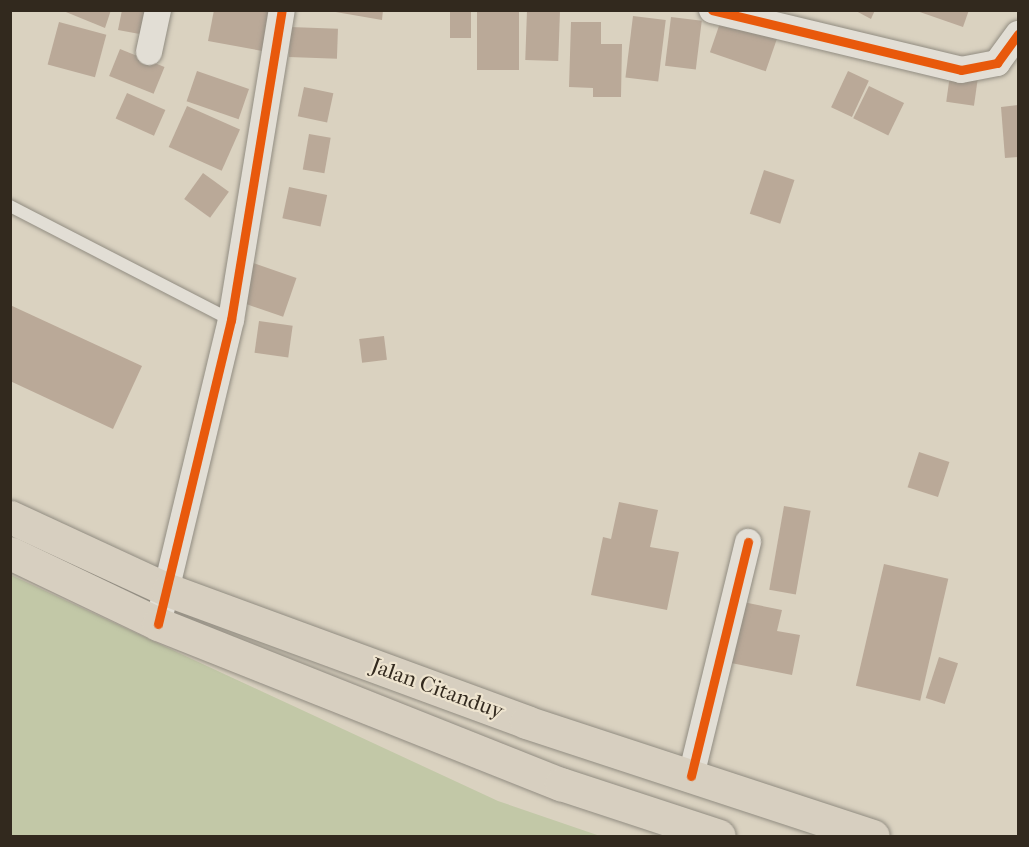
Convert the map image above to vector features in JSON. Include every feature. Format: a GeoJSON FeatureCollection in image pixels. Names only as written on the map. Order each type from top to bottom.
{"type":"FeatureCollection","features":[{"type":"Feature","properties":{"kind":"main road","name":"Jalan Citanduy"},"geometry":{"type":"LineString","coordinates":[[10,517],[168,590],[691,776],[873,837]]}},
{"type":"Feature","properties":{"kind":"main road","name":"Jalan Citanduy"},"geometry":{"type":"LineString","coordinates":[[10,553],[158,624],[561,784],[718,837]]}},
{"type":"Feature","properties":{"kind":"street"},"geometry":{"type":"LineString","coordinates":[[149,52],[158,10]]}},
{"type":"Feature","properties":{"kind":"street"},"geometry":{"type":"LineString","coordinates":[[158,624],[231,320],[282,10]]}},
{"type":"Feature","properties":{"kind":"street"},"geometry":{"type":"LineString","coordinates":[[712,10],[961,70],[997,63],[1018,34]]}},
{"type":"Feature","properties":{"kind":"street"},"geometry":{"type":"LineString","coordinates":[[691,776],[748,542]]}},
{"type":"Feature","properties":{"kind":"lane"},"geometry":{"type":"LineString","coordinates":[[10,206],[231,320]]}},
{"type":"Feature","properties":{"kind":"green space"},"geometry":{"type":"Polygon","coordinates":[[[11,575],[498,801],[600,836],[11,836],[11,575]]]}},
{"type":"Feature","properties":{"kind":"building"},"geometry":{"type":"Polygon","coordinates":[[[61,10],[111,10],[105,28],[61,10]]]}},
{"type":"Feature","properties":{"kind":"building"},"geometry":{"type":"Polygon","coordinates":[[[122,10],[150,10],[145,35],[118,30],[122,10]]]}},
{"type":"Feature","properties":{"kind":"building"},"geometry":{"type":"Polygon","coordinates":[[[214,10],[275,10],[268,52],[208,41],[214,10]]]}},
{"type":"Feature","properties":{"kind":"building"},"geometry":{"type":"Polygon","coordinates":[[[324,10],[383,10],[382,20],[324,10]]]}},
{"type":"Feature","properties":{"kind":"building"},"geometry":{"type":"Polygon","coordinates":[[[450,10],[471,10],[471,38],[450,38],[450,10]]]}},
{"type":"Feature","properties":{"kind":"building"},"geometry":{"type":"Polygon","coordinates":[[[477,10],[519,10],[519,70],[477,70],[477,10]]]}},
{"type":"Feature","properties":{"kind":"building"},"geometry":{"type":"Polygon","coordinates":[[[527,10],[560,11],[558,61],[525,60],[527,10]]]}},
{"type":"Feature","properties":{"kind":"building"},"geometry":{"type":"Polygon","coordinates":[[[854,10],[875,10],[871,19],[854,10]]]}},
{"type":"Feature","properties":{"kind":"building"},"geometry":{"type":"Polygon","coordinates":[[[914,10],[969,10],[963,27],[914,10]]]}},
{"type":"Feature","properties":{"kind":"building"},"geometry":{"type":"Polygon","coordinates":[[[633,16],[666,20],[658,82],[625,78],[633,16]]]}},
{"type":"Feature","properties":{"kind":"building"},"geometry":{"type":"Polygon","coordinates":[[[671,17],[702,21],[696,69],[665,66],[671,17]]]}},
{"type":"Feature","properties":{"kind":"building"},"geometry":{"type":"Polygon","coordinates":[[[721,20],[777,39],[766,71],[710,52],[721,20]]]}},
{"type":"Feature","properties":{"kind":"building"},"geometry":{"type":"Polygon","coordinates":[[[59,22],[106,35],[95,77],[48,65],[59,22]]]}},
{"type":"Feature","properties":{"kind":"building"},"geometry":{"type":"Polygon","coordinates":[[[571,22],[601,22],[601,44],[622,44],[621,97],[593,97],[593,88],[569,87],[571,22]]]}},
{"type":"Feature","properties":{"kind":"building"},"geometry":{"type":"Polygon","coordinates":[[[290,27],[338,29],[337,59],[289,57],[290,27]]]}},
{"type":"Feature","properties":{"kind":"building"},"geometry":{"type":"Polygon","coordinates":[[[120,49],[165,67],[154,94],[109,76],[120,49]]]}},
{"type":"Feature","properties":{"kind":"building"},"geometry":{"type":"Polygon","coordinates":[[[197,71],[249,89],[239,119],[187,101],[197,71]]]}},
{"type":"Feature","properties":{"kind":"building"},"geometry":{"type":"Polygon","coordinates":[[[848,71],[869,81],[852,117],[831,107],[848,71]]]}},
{"type":"Feature","properties":{"kind":"building"},"geometry":{"type":"Polygon","coordinates":[[[950,75],[978,79],[974,106],[946,102],[950,75]]]}},
{"type":"Feature","properties":{"kind":"building"},"geometry":{"type":"Polygon","coordinates":[[[869,86],[904,103],[888,135],[853,118],[869,86]]]}},
{"type":"Feature","properties":{"kind":"building"},"geometry":{"type":"Polygon","coordinates":[[[304,87],[333,93],[327,123],[298,116],[304,87]]]}},
{"type":"Feature","properties":{"kind":"building"},"geometry":{"type":"Polygon","coordinates":[[[127,93],[165,110],[154,136],[116,119],[127,93]]]}},
{"type":"Feature","properties":{"kind":"building"},"geometry":{"type":"Polygon","coordinates":[[[1018,105],[1018,157],[1005,158],[1001,107],[1018,105]]]}},
{"type":"Feature","properties":{"kind":"building"},"geometry":{"type":"Polygon","coordinates":[[[187,106],[240,130],[222,171],[169,147],[187,106]]]}},
{"type":"Feature","properties":{"kind":"building"},"geometry":{"type":"Polygon","coordinates":[[[309,134],[331,138],[324,173],[303,169],[309,134]]]}},
{"type":"Feature","properties":{"kind":"building"},"geometry":{"type":"Polygon","coordinates":[[[764,170],[794,180],[780,224],[750,214],[764,170]]]}},
{"type":"Feature","properties":{"kind":"building"},"geometry":{"type":"Polygon","coordinates":[[[203,173],[229,192],[210,218],[184,199],[203,173]]]}},
{"type":"Feature","properties":{"kind":"building"},"geometry":{"type":"Polygon","coordinates":[[[289,187],[327,195],[320,226],[282,218],[289,187]]]}},
{"type":"Feature","properties":{"kind":"building"},"geometry":{"type":"Polygon","coordinates":[[[253,263],[296,278],[283,317],[240,302],[253,263]]]}},
{"type":"Feature","properties":{"kind":"building"},"geometry":{"type":"Polygon","coordinates":[[[10,305],[142,366],[113,429],[10,381],[10,305]]]}},
{"type":"Feature","properties":{"kind":"building"},"geometry":{"type":"Polygon","coordinates":[[[259,321],[293,326],[288,357],[255,353],[259,321]]]}},
{"type":"Feature","properties":{"kind":"building"},"geometry":{"type":"Polygon","coordinates":[[[384,336],[387,360],[362,363],[359,339],[384,336]]]}},
{"type":"Feature","properties":{"kind":"building"},"geometry":{"type":"Polygon","coordinates":[[[919,452],[949,462],[938,497],[908,487],[919,452]]]}},
{"type":"Feature","properties":{"kind":"building"},"geometry":{"type":"Polygon","coordinates":[[[619,502],[658,510],[650,547],[679,552],[667,610],[591,595],[603,537],[611,539],[619,502]]]}},
{"type":"Feature","properties":{"kind":"building"},"geometry":{"type":"Polygon","coordinates":[[[784,506],[811,511],[796,594],[769,590],[784,506]]]}},
{"type":"Feature","properties":{"kind":"building"},"geometry":{"type":"Polygon","coordinates":[[[884,564],[948,579],[920,701],[856,686],[884,564]]]}},
{"type":"Feature","properties":{"kind":"building"},"geometry":{"type":"Polygon","coordinates":[[[743,602],[782,610],[777,631],[800,635],[792,675],[731,663],[743,602]]]}},
{"type":"Feature","properties":{"kind":"building"},"geometry":{"type":"Polygon","coordinates":[[[939,657],[958,663],[945,704],[926,698],[939,657]]]}},
{"type":"Feature","properties":{"kind":"cycle path"},"geometry":{"type":"LineString","coordinates":[[158,624],[231,320],[282,10]]}},
{"type":"Feature","properties":{"kind":"cycle path"},"geometry":{"type":"LineString","coordinates":[[712,10],[961,70],[997,63],[1018,34]]}},
{"type":"Feature","properties":{"kind":"cycle path"},"geometry":{"type":"LineString","coordinates":[[691,776],[748,542]]}}]}
